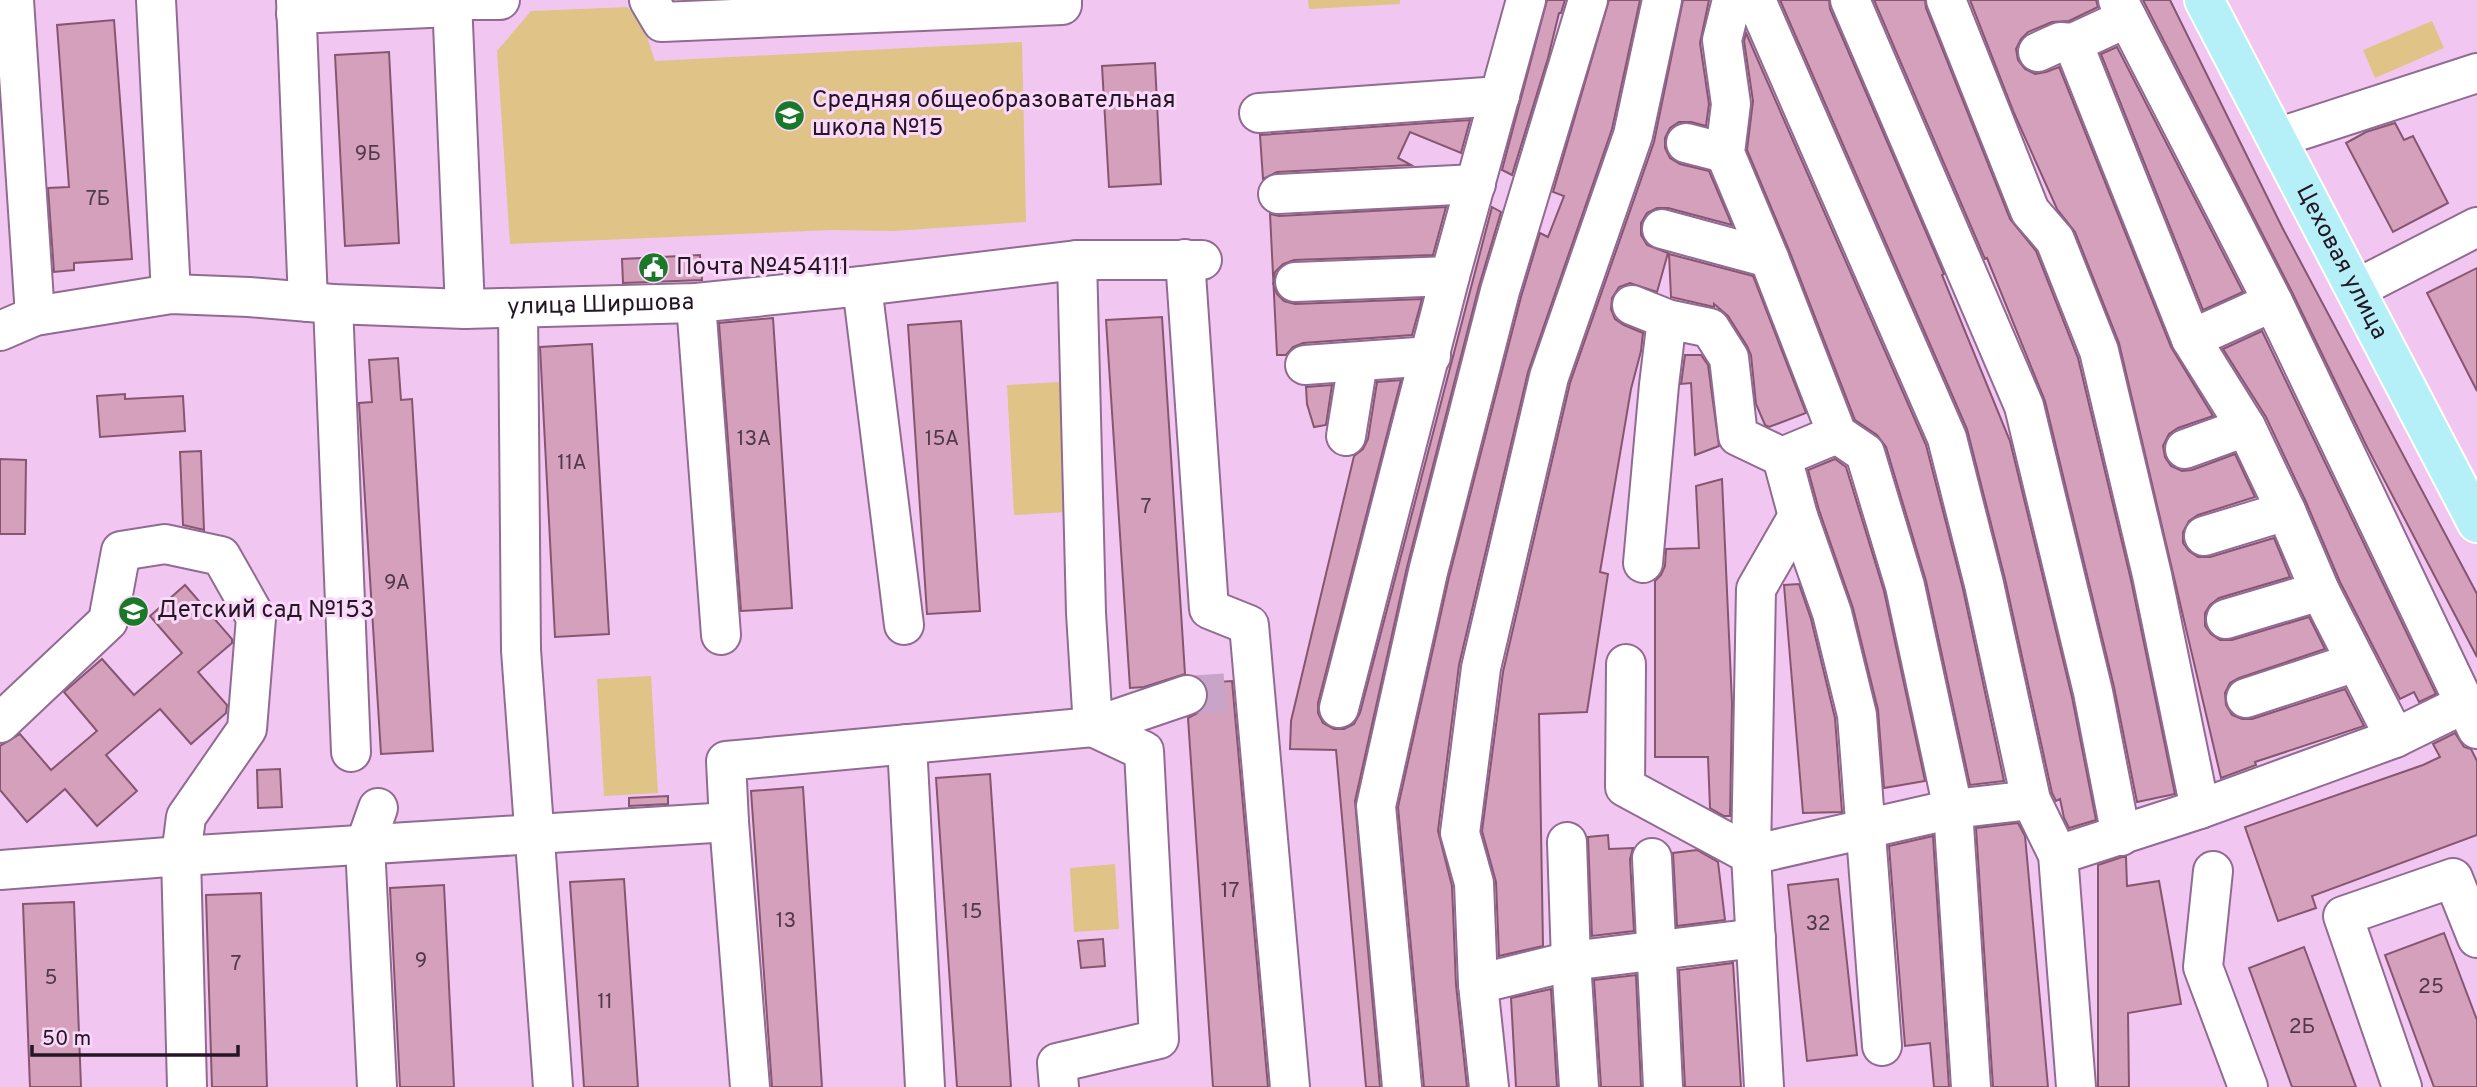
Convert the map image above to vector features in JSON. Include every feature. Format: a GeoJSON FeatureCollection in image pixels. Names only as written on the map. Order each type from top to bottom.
{"type":"FeatureCollection","features":[{"type":"Feature","properties":{"kind":"main road","name":"Цеховая улица"},"geometry":{"type":"LineString","coordinates":[[2204,0],[2477,523]]}},
{"type":"Feature","properties":{"kind":"street"},"geometry":{"type":"LineString","coordinates":[[14,0],[13,198],[35,316]]}},
{"type":"Feature","properties":{"kind":"street"},"geometry":{"type":"LineString","coordinates":[[156,0],[171,294]]}},
{"type":"Feature","properties":{"kind":"street"},"geometry":{"type":"LineString","coordinates":[[351,752],[320,303],[296,7],[500,0]]}},
{"type":"Feature","properties":{"kind":"street"},"geometry":{"type":"LineString","coordinates":[[649,0],[662,22],[1062,5],[1062,0]]}},
{"type":"Feature","properties":{"kind":"street"},"geometry":{"type":"LineString","coordinates":[[1339,708],[1450,276],[1526,0]]}},
{"type":"Feature","properties":{"kind":"street"},"geometry":{"type":"LineString","coordinates":[[1402,1087],[1376,806],[1428,572],[1500,291],[1588,0]]}},
{"type":"Feature","properties":{"kind":"street"},"geometry":{"type":"LineString","coordinates":[[1489,1087],[1478,984],[1474,883],[1460,833],[1481,668],[1549,377],[1633,135],[1662,0]]}},
{"type":"Feature","properties":{"kind":"street"},"geometry":{"type":"LineString","coordinates":[[1732,0],[1722,40],[1731,104],[1726,153],[1837,434],[1865,453],[1905,586],[1953,809],[1971,1087]]}},
{"type":"Feature","properties":{"kind":"street"},"geometry":{"type":"LineString","coordinates":[[1756,0],[1947,438],[1984,584],[2031,800],[2058,855],[2076,1087]]}},
{"type":"Feature","properties":{"kind":"street"},"geometry":{"type":"LineString","coordinates":[[1850,0],[2024,406],[2093,692],[2121,836]]}},
{"type":"Feature","properties":{"kind":"street"},"geometry":{"type":"LineString","coordinates":[[1946,0],[2031,211],[2055,240],[2099,351],[2152,575],[2200,809]]}},
{"type":"Feature","properties":{"kind":"street"},"geometry":{"type":"LineString","coordinates":[[452,3],[465,309]]}},
{"type":"Feature","properties":{"kind":"street"},"geometry":{"type":"LineString","coordinates":[[2058,855],[2200,809],[2395,738],[2470,716],[2273,302],[2123,9],[2056,48],[2191,340],[2246,427],[2320,591],[2395,738]]}},
{"type":"Feature","properties":{"kind":"street"},"geometry":{"type":"LineString","coordinates":[[2277,138],[2476,75]]}},
{"type":"Feature","properties":{"kind":"street"},"geometry":{"type":"LineString","coordinates":[[1259,113],[1500,96]]}},
{"type":"Feature","properties":{"kind":"street"},"geometry":{"type":"LineString","coordinates":[[1686,143],[1726,153]]}},
{"type":"Feature","properties":{"kind":"street"},"geometry":{"type":"LineString","coordinates":[[1278,194],[1476,184]]}},
{"type":"Feature","properties":{"kind":"street"},"geometry":{"type":"LineString","coordinates":[[2356,289],[2477,227]]}},
{"type":"Feature","properties":{"kind":"street"},"geometry":{"type":"LineString","coordinates":[[1662,229],[1769,258]]}},
{"type":"Feature","properties":{"kind":"street"},"geometry":{"type":"LineString","coordinates":[[1077,260],[1086,613],[1093,727]]}},
{"type":"Feature","properties":{"kind":"street","name":"улица Ширшова"},"geometry":{"type":"LineString","coordinates":[[0,331],[35,316],[171,294],[465,309],[696,303],[1077,260],[1194,260],[1209,609],[1249,625],[1251,691],[1290,1087]]}},
{"type":"Feature","properties":{"kind":"street"},"geometry":{"type":"LineString","coordinates":[[1295,282],[1450,276]]}},
{"type":"Feature","properties":{"kind":"street"},"geometry":{"type":"LineString","coordinates":[[862,286],[904,625]]}},
{"type":"Feature","properties":{"kind":"street"},"geometry":{"type":"LineString","coordinates":[[2191,340],[2273,302]]}},
{"type":"Feature","properties":{"kind":"street"},"geometry":{"type":"LineString","coordinates":[[696,303],[721,635]]}},
{"type":"Feature","properties":{"kind":"street"},"geometry":{"type":"LineString","coordinates":[[1632,305],[1668,319],[1710,328],[1728,358],[1738,436],[1782,457],[1837,434]]}},
{"type":"Feature","properties":{"kind":"street"},"geometry":{"type":"LineString","coordinates":[[518,308],[521,650],[553,1087]]}},
{"type":"Feature","properties":{"kind":"street"},"geometry":{"type":"LineString","coordinates":[[1643,563],[1659,385],[1668,319]]}},
{"type":"Feature","properties":{"kind":"street"},"geometry":{"type":"LineString","coordinates":[[1305,365],[1431,356]]}},
{"type":"Feature","properties":{"kind":"street"},"geometry":{"type":"LineString","coordinates":[[1346,436],[1358,362]]}},
{"type":"Feature","properties":{"kind":"street"},"geometry":{"type":"LineString","coordinates":[[2185,449],[2246,427]]}},
{"type":"Feature","properties":{"kind":"street"},"geometry":{"type":"LineString","coordinates":[[1782,457],[1798,516],[1832,613],[1857,715],[1882,1046]]}},
{"type":"Feature","properties":{"kind":"street"},"geometry":{"type":"LineString","coordinates":[[2204,536],[2286,511]]}},
{"type":"Feature","properties":{"kind":"street"},"geometry":{"type":"LineString","coordinates":[[1764,1087],[1751,855],[1756,589],[1798,516]]}},
{"type":"Feature","properties":{"kind":"street"},"geometry":{"type":"LineString","coordinates":[[0,723],[108,621],[121,551],[165,544],[221,556],[256,618],[247,729],[186,817],[181,856],[187,1087]]}},
{"type":"Feature","properties":{"kind":"street"},"geometry":{"type":"LineString","coordinates":[[2226,619],[2320,591]]}},
{"type":"Feature","properties":{"kind":"street"},"geometry":{"type":"LineString","coordinates":[[2246,698],[2356,662]]}},
{"type":"Feature","properties":{"kind":"street"},"geometry":{"type":"LineString","coordinates":[[1626,664],[1625,787],[1751,855],[1953,809],[2031,800]]}},
{"type":"Feature","properties":{"kind":"street"},"geometry":{"type":"LineString","coordinates":[[750,1087],[726,761],[1093,727],[1186,695]]}},
{"type":"Feature","properties":{"kind":"street"},"geometry":{"type":"LineString","coordinates":[[1059,1087],[1057,1063],[1159,1039],[1144,751],[1093,727]]}},
{"type":"Feature","properties":{"kind":"street"},"geometry":{"type":"LineString","coordinates":[[907,744],[925,1087]]}},
{"type":"Feature","properties":{"kind":"street"},"geometry":{"type":"LineString","coordinates":[[377,1087],[365,845],[378,808]]}},
{"type":"Feature","properties":{"kind":"street"},"geometry":{"type":"LineString","coordinates":[[0,869],[729,822]]}},
{"type":"Feature","properties":{"kind":"street"},"geometry":{"type":"LineString","coordinates":[[1567,842],[1579,1087]]}},
{"type":"Feature","properties":{"kind":"street"},"geometry":{"type":"LineString","coordinates":[[1652,858],[1663,1087]]}},
{"type":"Feature","properties":{"kind":"street"},"geometry":{"type":"LineString","coordinates":[[2213,871],[2203,967],[2248,1087]]}},
{"type":"Feature","properties":{"kind":"street"},"geometry":{"type":"LineString","coordinates":[[2402,1087],[2343,916],[2453,878],[2477,938]]}},
{"type":"Feature","properties":{"kind":"street"},"geometry":{"type":"LineString","coordinates":[[1478,984],[1571,961],[1756,938]]}},
{"type":"Feature","properties":{"kind":"shaded area"},"geometry":{"type":"Polygon","coordinates":[[[1308,0],[1400,0],[1400,4],[1309,9],[1308,0]]]}},
{"type":"Feature","properties":{"kind":"shaded area","name":"Средняя общеобразовательная школа №15"},"geometry":{"type":"Polygon","coordinates":[[[627,7],[642,22],[655,61],[1022,42],[1026,222],[894,231],[832,230],[510,244],[497,51],[531,11],[627,7]]]}},
{"type":"Feature","properties":{"kind":"shaded area"},"geometry":{"type":"Polygon","coordinates":[[[2432,21],[2444,48],[2375,78],[2363,50],[2432,21]]]}},
{"type":"Feature","properties":{"kind":"shaded area"},"geometry":{"type":"Polygon","coordinates":[[[1060,382],[1067,512],[1014,515],[1007,385],[1060,382]]]}},
{"type":"Feature","properties":{"kind":"shaded area"},"geometry":{"type":"Polygon","coordinates":[[[651,676],[658,793],[604,796],[597,679],[651,676]]]}},
{"type":"Feature","properties":{"kind":"shaded area"},"geometry":{"type":"Polygon","coordinates":[[[1115,864],[1119,929],[1074,932],[1070,868],[1115,864]]]}},
{"type":"Feature","properties":{"kind":"building"},"geometry":{"type":"Polygon","coordinates":[[[1547,0],[1565,0],[1512,175],[1502,170],[1547,0]]]}},
{"type":"Feature","properties":{"kind":"building"},"geometry":{"type":"Polygon","coordinates":[[[1609,0],[1640,0],[1612,129],[1528,372],[1459,665],[1438,831],[1452,886],[1456,985],[1467,1087],[1424,1087],[1398,807],[1449,577],[1521,297],[1540,233],[1548,237],[1564,196],[1553,192],[1609,0]]]}},
{"type":"Feature","properties":{"kind":"building"},"geometry":{"type":"Polygon","coordinates":[[[1683,0],[1709,0],[1700,43],[1709,104],[1706,126],[1679,122],[1670,128],[1665,138],[1665,148],[1670,158],[1680,164],[1709,171],[1732,225],[1668,208],[1657,208],[1647,213],[1641,223],[1641,235],[1647,245],[1668,253],[1657,292],[1630,283],[1619,287],[1612,298],[1611,309],[1615,319],[1643,333],[1600,572],[1608,574],[1587,712],[1539,714],[1543,946],[1499,956],[1496,882],[1482,831],[1503,672],[1570,383],[1654,142],[1683,0]]]}},
{"type":"Feature","properties":{"kind":"building"},"geometry":{"type":"Polygon","coordinates":[[[1780,0],[1829,0],[1830,9],[1944,274],[1942,275],[2010,441],[2072,697],[2096,820],[2069,828],[2060,799],[2056,801],[2052,793],[2005,579],[1967,429],[1780,0]]]}},
{"type":"Feature","properties":{"kind":"building"},"geometry":{"type":"Polygon","coordinates":[[[1874,0],[1925,0],[2010,219],[2036,251],[2078,358],[2131,580],[2175,794],[2137,802],[2114,687],[2045,401],[1987,258],[1985,259],[1874,0]]]}},
{"type":"Feature","properties":{"kind":"building"},"geometry":{"type":"Polygon","coordinates":[[[1970,0],[2096,0],[2098,7],[2069,21],[2052,22],[2028,32],[2016,49],[2018,60],[2025,69],[2035,74],[2059,67],[2171,347],[2213,416],[2178,428],[2169,434],[2163,446],[2165,457],[2171,466],[2182,471],[2192,470],[2235,454],[2255,497],[2198,515],[2189,521],[2183,532],[2183,543],[2198,557],[2210,557],[2274,538],[2290,577],[2219,598],[2205,613],[2205,626],[2220,640],[2232,640],[2309,617],[2325,649],[2230,683],[2225,693],[2226,705],[2232,715],[2252,719],[2345,689],[2364,726],[2255,762],[2256,765],[2221,778],[2119,343],[2075,232],[2057,209],[2014,113],[1970,0]]]}},
{"type":"Feature","properties":{"kind":"building"},"geometry":{"type":"Polygon","coordinates":[[[2143,0],[2170,0],[2282,227],[2477,594],[2477,657],[2367,447],[2292,292],[2143,0]]]}},
{"type":"Feature","properties":{"kind":"building"},"geometry":{"type":"Polygon","coordinates":[[[114,20],[132,259],[74,263],[74,270],[54,272],[48,188],[69,187],[57,25],[114,20]]]}},
{"type":"Feature","properties":{"kind":"building"},"geometry":{"type":"Polygon","coordinates":[[[1746,33],[1926,445],[1963,589],[2004,781],[1970,785],[1926,581],[1886,447],[1877,435],[1855,420],[1747,150],[1753,101],[1744,41],[1746,33]]]}},
{"type":"Feature","properties":{"kind":"building"},"geometry":{"type":"Polygon","coordinates":[[[2117,47],[2243,292],[2203,310],[2101,54],[2117,47]]]}},
{"type":"Feature","properties":{"kind":"building"},"geometry":{"type":"Polygon","coordinates":[[[389,52],[399,243],[345,246],[335,55],[389,52]]]}},
{"type":"Feature","properties":{"kind":"building"},"geometry":{"type":"Polygon","coordinates":[[[1155,63],[1161,184],[1109,187],[1102,66],[1155,63]]]}},
{"type":"Feature","properties":{"kind":"building"},"geometry":{"type":"Polygon","coordinates":[[[1470,120],[1461,153],[1410,132],[1398,158],[1411,165],[1277,172],[1263,179],[1260,135],[1470,120]]]}},
{"type":"Feature","properties":{"kind":"building"},"geometry":{"type":"Polygon","coordinates":[[[2395,123],[2404,140],[2413,136],[2448,203],[2393,232],[2346,143],[2366,132],[2395,123]]]}},
{"type":"Feature","properties":{"kind":"building"},"geometry":{"type":"Polygon","coordinates":[[[1446,207],[1433,255],[1294,260],[1283,264],[1275,272],[1273,282],[1270,214],[1279,216],[1446,207]]]}},
{"type":"Feature","properties":{"kind":"building"},"geometry":{"type":"Polygon","coordinates":[[[1492,207],[1501,212],[1479,286],[1407,567],[1355,801],[1380,1087],[1366,1087],[1336,750],[1290,749],[1291,721],[1354,456],[1363,449],[1368,439],[1377,382],[1401,380],[1318,703],[1318,713],[1323,723],[1334,729],[1344,729],[1354,724],[1360,713],[1492,207]]]}},
{"type":"Feature","properties":{"kind":"building"},"geometry":{"type":"Polygon","coordinates":[[[1669,254],[1753,276],[1806,413],[1769,427],[1765,425],[1756,404],[1751,355],[1747,346],[1728,316],[1714,304],[1714,307],[1671,297],[1669,254]]]}},
{"type":"Feature","properties":{"kind":"building"},"geometry":{"type":"Polygon","coordinates":[[[700,255],[702,280],[623,283],[622,259],[700,255]]]}},
{"type":"Feature","properties":{"kind":"building"},"geometry":{"type":"Polygon","coordinates":[[[2477,268],[2477,391],[2427,293],[2477,268]]]}},
{"type":"Feature","properties":{"kind":"building"},"geometry":{"type":"Polygon","coordinates":[[[1274,285],[1277,294],[1284,301],[1295,304],[1422,299],[1412,335],[1303,343],[1293,347],[1286,355],[1277,355],[1274,285]]]}},
{"type":"Feature","properties":{"kind":"building"},"geometry":{"type":"Polygon","coordinates":[[[1162,317],[1185,674],[1144,687],[1130,688],[1106,320],[1162,317]]]}},
{"type":"Feature","properties":{"kind":"building"},"geometry":{"type":"Polygon","coordinates":[[[773,318],[792,608],[741,611],[719,323],[773,318]]]}},
{"type":"Feature","properties":{"kind":"building"},"geometry":{"type":"Polygon","coordinates":[[[961,321],[980,611],[927,614],[908,325],[961,321]]]}},
{"type":"Feature","properties":{"kind":"building"},"geometry":{"type":"Polygon","coordinates":[[[2262,331],[2436,694],[2419,702],[2414,692],[2400,699],[2340,582],[2266,417],[2223,349],[2262,331]]]}},
{"type":"Feature","properties":{"kind":"building"},"geometry":{"type":"Polygon","coordinates":[[[592,344],[609,634],[555,637],[540,347],[592,344]]]}},
{"type":"Feature","properties":{"kind":"building"},"geometry":{"type":"Polygon","coordinates":[[[1685,355],[1701,355],[1708,365],[1719,446],[1695,455],[1691,383],[1681,384],[1685,355]]]}},
{"type":"Feature","properties":{"kind":"building"},"geometry":{"type":"Polygon","coordinates":[[[398,358],[401,400],[412,399],[433,751],[381,754],[359,403],[372,402],[369,360],[398,358]]]}},
{"type":"Feature","properties":{"kind":"building"},"geometry":{"type":"Polygon","coordinates":[[[1332,385],[1326,425],[1314,427],[1307,404],[1306,387],[1332,385]]]}},
{"type":"Feature","properties":{"kind":"building"},"geometry":{"type":"Polygon","coordinates":[[[125,394],[125,399],[183,396],[185,431],[100,437],[97,396],[125,394]]]}},
{"type":"Feature","properties":{"kind":"building"},"geometry":{"type":"Polygon","coordinates":[[[201,451],[204,530],[183,525],[180,452],[201,451]]]}},
{"type":"Feature","properties":{"kind":"building"},"geometry":{"type":"Polygon","coordinates":[[[0,459],[26,460],[25,534],[0,534],[0,459]]]}},
{"type":"Feature","properties":{"kind":"building"},"geometry":{"type":"Polygon","coordinates":[[[1835,459],[1846,467],[1884,591],[1925,781],[1884,788],[1878,710],[1853,608],[1808,470],[1835,459]]]}},
{"type":"Feature","properties":{"kind":"building"},"geometry":{"type":"Polygon","coordinates":[[[1722,479],[1732,703],[1730,816],[1724,816],[1710,808],[1708,757],[1655,757],[1655,581],[1665,566],[1666,549],[1699,548],[1696,486],[1722,479]]]}},
{"type":"Feature","properties":{"kind":"building"},"geometry":{"type":"Polygon","coordinates":[[[1799,584],[1811,619],[1835,718],[1842,812],[1803,813],[1784,585],[1799,584]]]}},
{"type":"Feature","properties":{"kind":"building"},"geometry":{"type":"Polygon","coordinates":[[[185,585],[232,639],[232,643],[198,672],[227,705],[226,713],[191,744],[160,709],[106,755],[137,791],[97,826],[65,789],[27,822],[0,790],[0,746],[20,734],[51,770],[97,731],[64,692],[102,659],[134,695],[182,653],[150,616],[185,585]]]}},
{"type":"Feature","properties":{"kind":"building"},"geometry":{"type":"Polygon","coordinates":[[[1232,681],[1268,1087],[1213,1087],[1188,718],[1203,710],[1208,700],[1208,689],[1204,683],[1232,681]]]}},
{"type":"Feature","properties":{"kind":"building"},"geometry":{"type":"Polygon","coordinates":[[[2455,733],[2464,747],[2471,749],[2477,761],[2477,835],[2312,896],[2316,908],[2278,921],[2245,827],[2423,765],[2440,757],[2433,744],[2455,733]]]}},
{"type":"Feature","properties":{"kind":"building"},"geometry":{"type":"Polygon","coordinates":[[[280,769],[282,807],[258,808],[257,770],[280,769]]]}},
{"type":"Feature","properties":{"kind":"building"},"geometry":{"type":"Polygon","coordinates":[[[990,774],[1011,1087],[957,1087],[936,778],[990,774]]]}},
{"type":"Feature","properties":{"kind":"building"},"geometry":{"type":"Polygon","coordinates":[[[803,787],[822,1087],[772,1087],[751,791],[803,787]]]}},
{"type":"Feature","properties":{"kind":"building"},"geometry":{"type":"Polygon","coordinates":[[[668,796],[668,804],[629,806],[629,798],[668,796]]]}},
{"type":"Feature","properties":{"kind":"building"},"geometry":{"type":"Polygon","coordinates":[[[2018,823],[2025,836],[2048,1087],[1993,1087],[1976,828],[2018,823]]]}},
{"type":"Feature","properties":{"kind":"building"},"geometry":{"type":"Polygon","coordinates":[[[1608,835],[1609,849],[1633,848],[1630,859],[1634,931],[1592,936],[1588,837],[1608,835]]]}},
{"type":"Feature","properties":{"kind":"building"},"geometry":{"type":"Polygon","coordinates":[[[1933,836],[1949,1087],[1934,1087],[1930,1043],[1905,1046],[1889,846],[1933,836]]]}},
{"type":"Feature","properties":{"kind":"building"},"geometry":{"type":"Polygon","coordinates":[[[1697,850],[1718,862],[1725,920],[1677,926],[1673,853],[1697,850]]]}},
{"type":"Feature","properties":{"kind":"building"},"geometry":{"type":"Polygon","coordinates":[[[2126,857],[2127,886],[2159,881],[2181,1004],[2128,1013],[2129,1087],[2098,1087],[2098,865],[2126,857]]]}},
{"type":"Feature","properties":{"kind":"building"},"geometry":{"type":"Polygon","coordinates":[[[624,879],[638,1087],[584,1087],[570,882],[624,879]]]}},
{"type":"Feature","properties":{"kind":"building"},"geometry":{"type":"Polygon","coordinates":[[[1838,879],[1857,1055],[1807,1061],[1788,885],[1838,879]]]}},
{"type":"Feature","properties":{"kind":"building"},"geometry":{"type":"Polygon","coordinates":[[[444,885],[454,1087],[400,1087],[390,888],[444,885]]]}},
{"type":"Feature","properties":{"kind":"building"},"geometry":{"type":"Polygon","coordinates":[[[261,893],[267,1087],[212,1087],[206,895],[261,893]]]}},
{"type":"Feature","properties":{"kind":"building"},"geometry":{"type":"Polygon","coordinates":[[[74,902],[81,1087],[30,1087],[23,904],[74,902]]]}},
{"type":"Feature","properties":{"kind":"building"},"geometry":{"type":"Polygon","coordinates":[[[2444,933],[2477,1020],[2477,1087],[2434,1087],[2385,955],[2444,933]]]}},
{"type":"Feature","properties":{"kind":"building"},"geometry":{"type":"Polygon","coordinates":[[[1103,939],[1105,966],[1081,968],[1078,941],[1103,939]]]}},
{"type":"Feature","properties":{"kind":"building"},"geometry":{"type":"Polygon","coordinates":[[[2304,947],[2356,1087],[2292,1087],[2249,968],[2304,947]]]}},
{"type":"Feature","properties":{"kind":"building"},"geometry":{"type":"Polygon","coordinates":[[[1733,963],[1741,1087],[1685,1087],[1679,970],[1733,963]]]}},
{"type":"Feature","properties":{"kind":"building"},"geometry":{"type":"Polygon","coordinates":[[[1636,975],[1641,1087],[1601,1087],[1594,980],[1636,975]]]}},
{"type":"Feature","properties":{"kind":"building"},"geometry":{"type":"Polygon","coordinates":[[[1551,989],[1557,1087],[1516,1087],[1511,998],[1551,989]]]}},
{"type":"Feature","properties":{"kind":"tunnel"},"geometry":{"type":"LineString","coordinates":[[1187,695],[1247,691]]}},
{"type":"Feature","properties":{"kind":"place","name":"Средняя общеобразовательная школа №15"},"geometry":{"type":"Point","coordinates":[789,115]}},
{"type":"Feature","properties":{"kind":"place","name":"Почта №454111"},"geometry":{"type":"Point","coordinates":[653,268]}},
{"type":"Feature","properties":{"kind":"place","name":"Детский сад №153"},"geometry":{"type":"Point","coordinates":[134,611]}}]}
